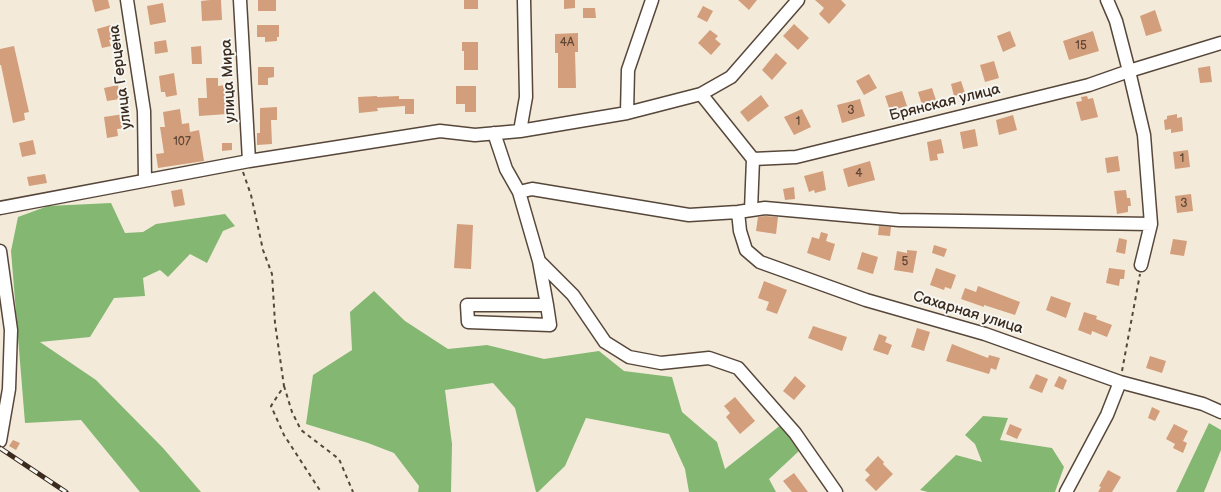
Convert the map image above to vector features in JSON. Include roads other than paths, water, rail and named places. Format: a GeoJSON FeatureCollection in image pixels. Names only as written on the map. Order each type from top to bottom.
{"type":"FeatureCollection","features":[{"type":"Feature","properties":{"kind":"street","name":"улица Герцена"},"geometry":{"type":"LineString","coordinates":[[128,0],[144,111],[145,180]]}},
{"type":"Feature","properties":{"kind":"street","name":"улица Мира"},"geometry":{"type":"LineString","coordinates":[[240,0],[244,162]]}},
{"type":"Feature","properties":{"kind":"street"},"geometry":{"type":"LineString","coordinates":[[520,132],[526,96],[524,0]]}},
{"type":"Feature","properties":{"kind":"street"},"geometry":{"type":"LineString","coordinates":[[627,112],[628,70],[652,0]]}},
{"type":"Feature","properties":{"kind":"street"},"geometry":{"type":"LineString","coordinates":[[0,208],[244,162],[440,131],[476,134],[520,132],[627,112],[701,94],[731,78],[798,0]]}},
{"type":"Feature","properties":{"kind":"street"},"geometry":{"type":"LineString","coordinates":[[1107,0],[1116,21],[1130,70],[1144,134],[1151,224],[1141,265]]}},
{"type":"Feature","properties":{"kind":"street","name":"Брянская улица"},"geometry":{"type":"LineString","coordinates":[[753,159],[796,157],[1089,85],[1130,70],[1221,43]]}},
{"type":"Feature","properties":{"kind":"street"},"geometry":{"type":"LineString","coordinates":[[701,94],[753,159]]}},
{"type":"Feature","properties":{"kind":"street"},"geometry":{"type":"LineString","coordinates":[[494,133],[506,169],[519,192],[539,262],[547,305],[550,325],[468,322],[467,305],[547,305]]}},
{"type":"Feature","properties":{"kind":"street","name":"Сахарная улица"},"geometry":{"type":"LineString","coordinates":[[753,159],[740,231],[746,250],[760,262],[866,300],[985,334],[1120,382],[1203,404],[1221,412]]}},
{"type":"Feature","properties":{"kind":"street"},"geometry":{"type":"LineString","coordinates":[[519,192],[532,189],[688,215],[765,208],[898,220],[1151,224]]}},
{"type":"Feature","properties":{"kind":"street"},"geometry":{"type":"LineString","coordinates":[[0,251],[11,330],[9,389],[0,441]]}},
{"type":"Feature","properties":{"kind":"street"},"geometry":{"type":"LineString","coordinates":[[539,262],[572,295],[605,342],[629,357],[661,363],[709,358],[738,368],[795,434],[836,492]]}},
{"type":"Feature","properties":{"kind":"street"},"geometry":{"type":"LineString","coordinates":[[1066,492],[1107,415],[1120,382]]}},
{"type":"Feature","properties":{"kind":"railway"},"geometry":{"type":"LineString","coordinates":[[0,448],[66,492]]}}]}
